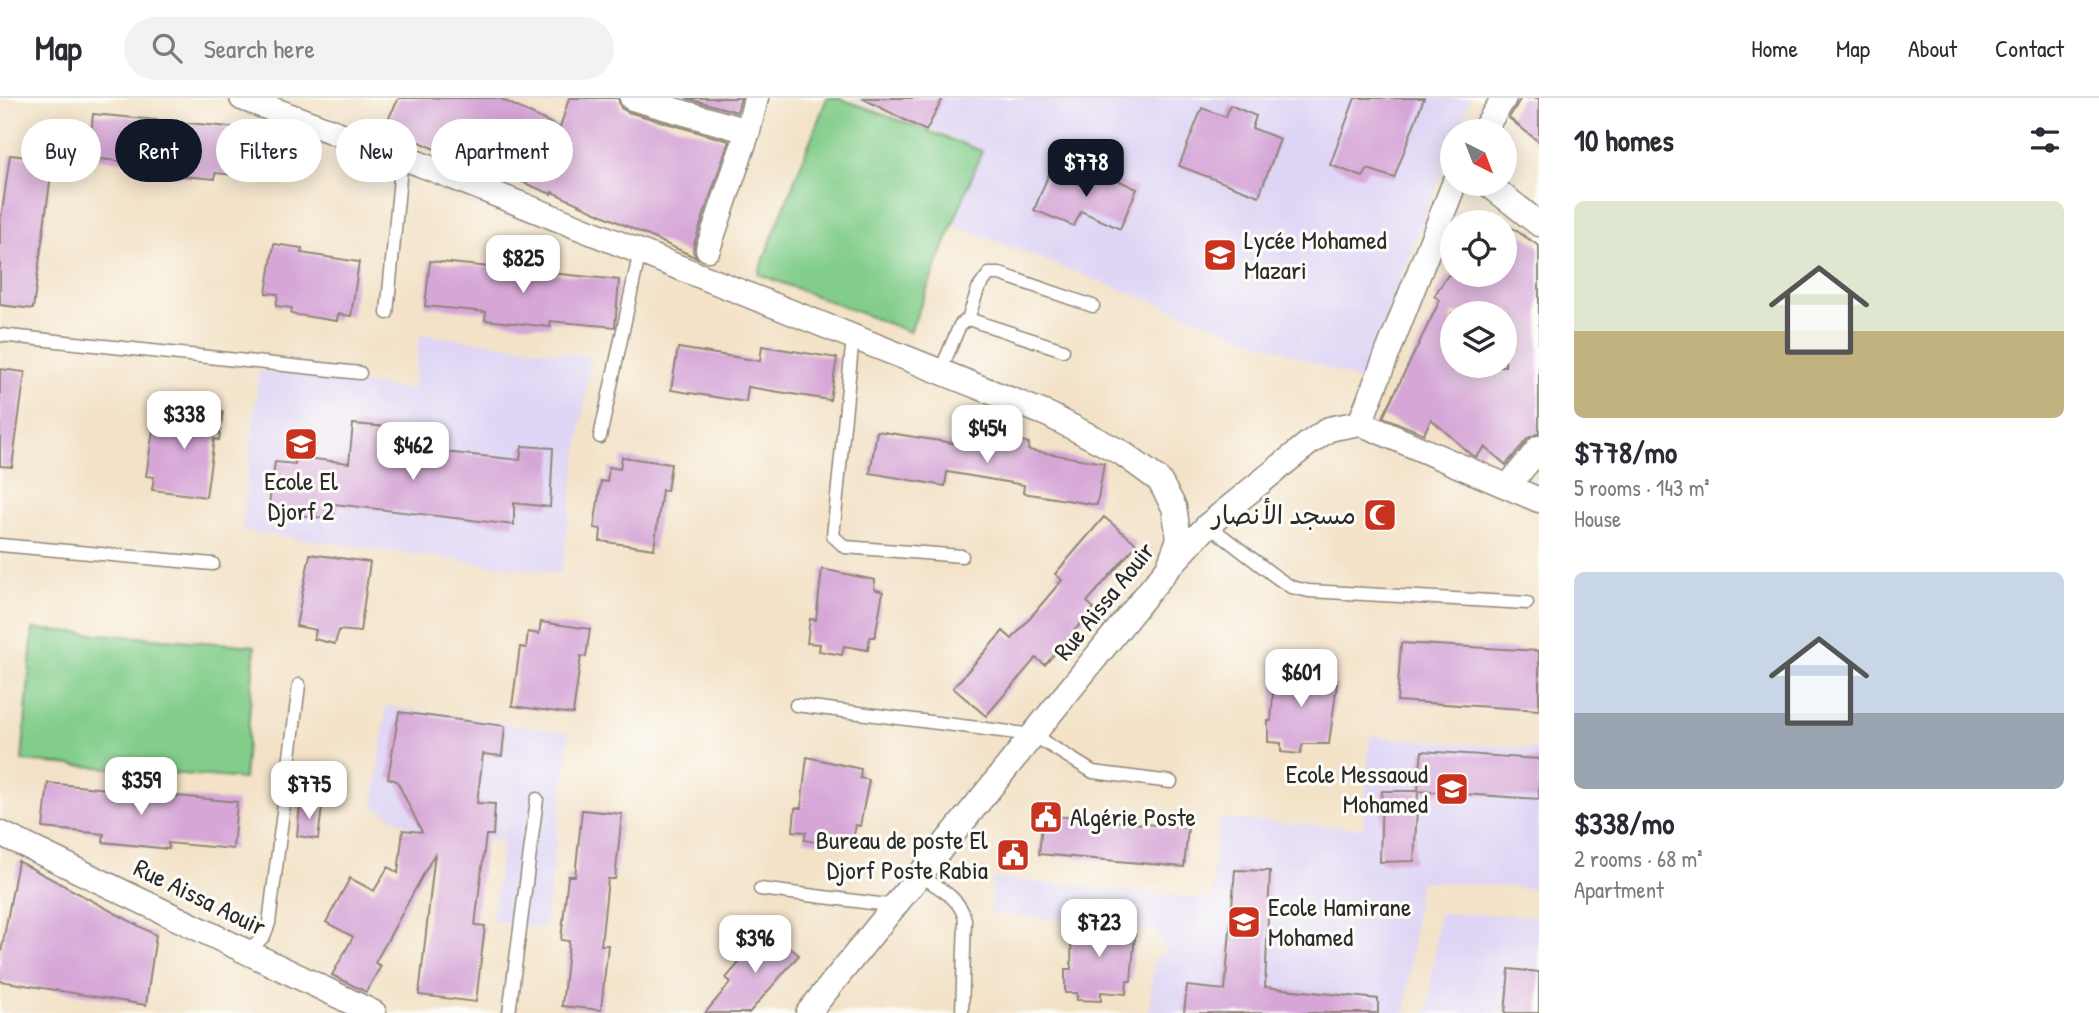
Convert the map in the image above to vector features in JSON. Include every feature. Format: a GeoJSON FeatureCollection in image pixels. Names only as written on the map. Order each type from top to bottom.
{"type":"FeatureCollection","features":[{"type":"Feature","properties":{"kind":"street"},"geometry":{"type":"LineString","coordinates":[[242,98],[336,133]]}},
{"type":"Feature","properties":{"kind":"street"},"geometry":{"type":"LineString","coordinates":[[632,98],[748,131]]}},
{"type":"Feature","properties":{"kind":"street"},"geometry":{"type":"LineString","coordinates":[[708,249],[748,131],[756,98]]}},
{"type":"Feature","properties":{"kind":"street"},"geometry":{"type":"LineString","coordinates":[[1491,119],[1504,98]]}},
{"type":"Feature","properties":{"kind":"street"},"geometry":{"type":"LineString","coordinates":[[417,163],[1049,415],[1122,453],[1159,480],[1174,507],[1179,539],[1168,568]]}},
{"type":"Feature","properties":{"kind":"street"},"geometry":{"type":"LineString","coordinates":[[1449,196],[1360,423],[1539,500]]}},
{"type":"Feature","properties":{"kind":"street"},"geometry":{"type":"LineString","coordinates":[[1504,196],[1538,222]]}},
{"type":"Feature","properties":{"kind":"street","name":"Rue Aissa Aouir"},"geometry":{"type":"LineString","coordinates":[[808,1013],[1168,568],[1208,525],[1329,429],[1360,423]]}},
{"type":"Feature","properties":{"kind":"street"},"geometry":{"type":"LineString","coordinates":[[1509,485],[1539,448]]}},
{"type":"Feature","properties":{"kind":"street","name":"Rue Aissa Aouir"},"geometry":{"type":"LineString","coordinates":[[0,833],[374,1013]]}},
{"type":"Feature","properties":{"kind":"lane"},"geometry":{"type":"LineString","coordinates":[[387,313],[400,182]]}},
{"type":"Feature","properties":{"kind":"lane"},"geometry":{"type":"LineString","coordinates":[[600,437],[640,251]]}},
{"type":"Feature","properties":{"kind":"lane"},"geometry":{"type":"LineString","coordinates":[[940,372],[960,325],[968,319],[978,289],[989,274],[1000,274],[1093,306]]}},
{"type":"Feature","properties":{"kind":"lane"},"geometry":{"type":"LineString","coordinates":[[968,319],[1063,350]]}},
{"type":"Feature","properties":{"kind":"lane"},"geometry":{"type":"LineString","coordinates":[[0,335],[360,373]]}},
{"type":"Feature","properties":{"kind":"lane"},"geometry":{"type":"LineString","coordinates":[[853,337],[833,536],[845,547],[962,556]]}},
{"type":"Feature","properties":{"kind":"lane"},"geometry":{"type":"LineString","coordinates":[[1208,525],[1291,587],[1309,591],[1527,603]]}},
{"type":"Feature","properties":{"kind":"lane"},"geometry":{"type":"LineString","coordinates":[[0,545],[213,564]]}},
{"type":"Feature","properties":{"kind":"lane"},"geometry":{"type":"LineString","coordinates":[[247,953],[264,936],[269,923],[299,685]]}},
{"type":"Feature","properties":{"kind":"lane"},"geometry":{"type":"LineString","coordinates":[[796,705],[1033,735],[1093,772],[1171,782]]}},
{"type":"Feature","properties":{"kind":"lane"},"geometry":{"type":"LineString","coordinates":[[509,1013],[537,799]]}},
{"type":"Feature","properties":{"kind":"lane"},"geometry":{"type":"LineString","coordinates":[[921,876],[954,899],[962,908],[965,919],[962,1013]]}},
{"type":"Feature","properties":{"kind":"lane"},"geometry":{"type":"LineString","coordinates":[[760,889],[897,906]]}},
{"type":"Feature","properties":{"kind":"shaded area","name":"Lycée Mohamed Mazari"},"geometry":{"type":"Polygon","coordinates":[[[852,98],[1471,98],[1463,119],[1440,119],[1440,177],[1361,381],[952,225],[980,149],[852,98]]]}},
{"type":"Feature","properties":{"kind":"shaded area"},"geometry":{"type":"Polygon","coordinates":[[[420,334],[591,356],[561,574],[242,531],[259,370],[413,390],[420,334]]]}},
{"type":"Feature","properties":{"kind":"shaded area"},"geometry":{"type":"Polygon","coordinates":[[[386,706],[570,733],[545,928],[492,921],[510,783],[500,842],[429,839],[374,806],[386,706]]]}},
{"type":"Feature","properties":{"kind":"shaded area","name":"Ecole Hamirane Mohamed"},"geometry":{"type":"Polygon","coordinates":[[[1370,736],[1539,750],[1539,889],[1419,881],[1406,1013],[1149,1013],[1154,959],[1167,950],[1154,931],[991,913],[992,878],[1211,899],[1219,819],[1363,828],[1370,736]]]}},
{"type":"Feature","properties":{"kind":"shaded area"},"geometry":{"type":"Polygon","coordinates":[[[1439,913],[1539,916],[1539,1013],[1428,1013],[1439,913]]]}},
{"type":"Feature","properties":{"kind":"green space"},"geometry":{"type":"Polygon","coordinates":[[[827,98],[839,98],[982,151],[910,332],[758,274],[827,98]]]}},
{"type":"Feature","properties":{"kind":"green space"},"geometry":{"type":"Polygon","coordinates":[[[33,629],[255,646],[244,779],[22,761],[33,629]]]}},
{"type":"Feature","properties":{"kind":"building"},"geometry":{"type":"Polygon","coordinates":[[[399,98],[499,98],[542,119],[431,119],[431,147],[417,141],[417,119],[388,119],[399,98]]]}},
{"type":"Feature","properties":{"kind":"building"},"geometry":{"type":"Polygon","coordinates":[[[569,98],[618,98],[621,108],[628,112],[729,141],[694,244],[693,251],[697,258],[552,192],[551,194],[522,182],[573,182],[573,119],[563,119],[569,98]]]}},
{"type":"Feature","properties":{"kind":"building"},"geometry":{"type":"Polygon","coordinates":[[[686,98],[741,98],[737,112],[686,98]]]}},
{"type":"Feature","properties":{"kind":"building"},"geometry":{"type":"Polygon","coordinates":[[[862,98],[943,98],[926,131],[862,98]]]}},
{"type":"Feature","properties":{"kind":"building"},"geometry":{"type":"Polygon","coordinates":[[[1355,98],[1424,98],[1394,178],[1368,169],[1363,177],[1330,165],[1355,98]]]}},
{"type":"Feature","properties":{"kind":"building"},"geometry":{"type":"Polygon","coordinates":[[[1521,98],[1539,98],[1539,142],[1517,124],[1517,119],[1509,118],[1521,98]]]}},
{"type":"Feature","properties":{"kind":"building"},"geometry":{"type":"Polygon","coordinates":[[[1230,105],[1256,116],[1252,128],[1280,139],[1259,196],[1179,166],[1202,108],[1226,117],[1230,105]]]}},
{"type":"Feature","properties":{"kind":"building"},"geometry":{"type":"Polygon","coordinates":[[[93,114],[146,119],[115,119],[115,161],[101,159],[101,119],[93,119],[93,114]]]}},
{"type":"Feature","properties":{"kind":"building"},"geometry":{"type":"Polygon","coordinates":[[[202,124],[216,126],[215,179],[202,178],[202,124]]]}},
{"type":"Feature","properties":{"kind":"building"},"geometry":{"type":"Polygon","coordinates":[[[10,155],[21,156],[21,182],[50,182],[33,309],[0,305],[0,226],[10,155]]]}},
{"type":"Feature","properties":{"kind":"building"},"geometry":{"type":"Polygon","coordinates":[[[1096,170],[1137,189],[1120,229],[1081,211],[1074,226],[1034,210],[1050,171],[1088,188],[1096,170]]]}},
{"type":"Feature","properties":{"kind":"building"},"geometry":{"type":"Polygon","coordinates":[[[1517,231],[1539,246],[1539,433],[1528,438],[1506,465],[1485,447],[1476,457],[1470,454],[1431,419],[1424,434],[1383,417],[1440,300],[1434,296],[1440,287],[1517,287],[1517,231]]]}},
{"type":"Feature","properties":{"kind":"building"},"geometry":{"type":"Polygon","coordinates":[[[274,244],[302,248],[301,253],[359,262],[351,316],[338,314],[337,321],[291,314],[292,308],[276,306],[278,294],[266,293],[274,244]]]}},
{"type":"Feature","properties":{"kind":"building"},"geometry":{"type":"Polygon","coordinates":[[[430,261],[619,280],[615,327],[550,321],[551,327],[485,320],[486,312],[425,306],[430,261]]]}},
{"type":"Feature","properties":{"kind":"building"},"geometry":{"type":"Polygon","coordinates":[[[762,346],[837,358],[830,400],[748,387],[746,402],[671,390],[678,348],[760,361],[762,346]]]}},
{"type":"Feature","properties":{"kind":"building"},"geometry":{"type":"Polygon","coordinates":[[[0,369],[25,372],[12,467],[0,466],[0,369]]]}},
{"type":"Feature","properties":{"kind":"building"},"geometry":{"type":"Polygon","coordinates":[[[174,405],[223,412],[219,440],[214,439],[206,497],[152,490],[154,477],[146,476],[153,430],[159,431],[161,416],[173,417],[174,405]]]}},
{"type":"Feature","properties":{"kind":"building"},"geometry":{"type":"Polygon","coordinates":[[[353,424],[388,427],[387,446],[520,460],[522,446],[553,448],[550,507],[514,503],[514,525],[335,504],[334,519],[268,512],[275,462],[295,464],[296,457],[349,463],[353,424]]]}},
{"type":"Feature","properties":{"kind":"building"},"geometry":{"type":"Polygon","coordinates":[[[877,431],[953,443],[955,431],[1029,443],[1028,450],[1104,463],[1097,505],[1023,493],[1024,485],[947,472],[945,486],[870,473],[877,431]]]}},
{"type":"Feature","properties":{"kind":"building"},"geometry":{"type":"Polygon","coordinates":[[[622,457],[671,464],[667,491],[662,490],[654,549],[600,541],[601,529],[594,528],[601,481],[607,482],[609,467],[620,469],[622,457]]]}},
{"type":"Feature","properties":{"kind":"building"},"geometry":{"type":"Polygon","coordinates":[[[1104,517],[1137,544],[1087,602],[1094,608],[1045,665],[1036,658],[986,716],[953,688],[1003,631],[1012,639],[1062,580],[1055,574],[1104,517]]]}},
{"type":"Feature","properties":{"kind":"building"},"geometry":{"type":"Polygon","coordinates":[[[310,554],[370,562],[360,632],[339,630],[335,644],[314,639],[316,630],[296,626],[310,554]]]}},
{"type":"Feature","properties":{"kind":"building"},"geometry":{"type":"Polygon","coordinates":[[[822,569],[875,580],[874,589],[883,592],[875,637],[870,637],[868,650],[844,646],[842,655],[819,651],[820,644],[807,643],[810,619],[816,620],[822,569]]]}},
{"type":"Feature","properties":{"kind":"building"},"geometry":{"type":"Polygon","coordinates":[[[541,622],[590,629],[586,657],[581,656],[573,714],[512,706],[520,647],[526,648],[528,632],[539,634],[541,622]]]}},
{"type":"Feature","properties":{"kind":"building"},"geometry":{"type":"Polygon","coordinates":[[[1401,643],[1539,651],[1539,710],[1397,701],[1401,643]]]}},
{"type":"Feature","properties":{"kind":"building"},"geometry":{"type":"Polygon","coordinates":[[[1275,668],[1328,672],[1327,682],[1337,684],[1329,744],[1303,744],[1300,754],[1281,752],[1281,743],[1268,742],[1275,668]]]}},
{"type":"Feature","properties":{"kind":"building"},"geometry":{"type":"Polygon","coordinates":[[[399,712],[505,726],[502,756],[483,754],[477,803],[495,804],[493,835],[486,835],[475,925],[485,926],[476,1002],[419,995],[435,853],[375,963],[381,966],[366,992],[332,975],[353,937],[326,922],[350,878],[374,891],[388,867],[398,873],[403,830],[422,832],[397,781],[388,778],[399,712]]]}},
{"type":"Feature","properties":{"kind":"building"},"geometry":{"type":"Polygon","coordinates":[[[1422,751],[1539,759],[1539,799],[1418,791],[1422,751]]]}},
{"type":"Feature","properties":{"kind":"building"},"geometry":{"type":"Polygon","coordinates":[[[807,757],[861,769],[860,778],[869,780],[860,826],[856,825],[853,839],[829,835],[828,844],[804,840],[806,832],[793,831],[795,808],[801,808],[807,757]]]}},
{"type":"Feature","properties":{"kind":"building"},"geometry":{"type":"Polygon","coordinates":[[[48,783],[237,802],[233,849],[168,843],[169,849],[103,842],[104,834],[43,828],[48,783]]]}},
{"type":"Feature","properties":{"kind":"building"},"geometry":{"type":"Polygon","coordinates":[[[1382,791],[1418,791],[1414,861],[1380,862],[1382,791]]]}},
{"type":"Feature","properties":{"kind":"building"},"geometry":{"type":"Polygon","coordinates":[[[300,804],[322,807],[318,839],[297,836],[300,804]]]}},
{"type":"Feature","properties":{"kind":"building"},"geometry":{"type":"Polygon","coordinates":[[[582,810],[622,814],[615,879],[608,879],[601,945],[608,945],[601,1010],[562,1006],[569,941],[561,940],[568,876],[575,876],[582,810]]]}},
{"type":"Feature","properties":{"kind":"building"},"geometry":{"type":"Polygon","coordinates":[[[1043,815],[1188,828],[1184,867],[1039,854],[1043,815]]]}},
{"type":"Feature","properties":{"kind":"building"},"geometry":{"type":"Polygon","coordinates":[[[18,861],[156,935],[146,1005],[0,981],[0,958],[18,861]]]}},
{"type":"Feature","properties":{"kind":"building"},"geometry":{"type":"Polygon","coordinates":[[[1235,870],[1270,871],[1265,987],[1378,999],[1378,1013],[1184,1013],[1187,986],[1225,990],[1235,870]]]}},
{"type":"Feature","properties":{"kind":"building"},"geometry":{"type":"Polygon","coordinates":[[[1072,918],[1126,924],[1126,934],[1135,934],[1131,981],[1127,981],[1126,994],[1101,992],[1101,1001],[1077,1000],[1077,993],[1065,993],[1065,969],[1071,969],[1072,918]]]}},
{"type":"Feature","properties":{"kind":"building"},"geometry":{"type":"Polygon","coordinates":[[[768,929],[799,955],[749,1013],[705,1013],[731,982],[726,978],[768,929]]]}},
{"type":"Feature","properties":{"kind":"building"},"geometry":{"type":"Polygon","coordinates":[[[1509,969],[1539,972],[1539,1013],[1505,1013],[1509,969]]]}},
{"type":"Feature","properties":{"kind":"place","name":"Lycée Mohamed Mazari"},"geometry":{"type":"Point","coordinates":[1220,255]}},
{"type":"Feature","properties":{"kind":"place","name":"Ecole El Djorf 2"},"geometry":{"type":"Point","coordinates":[301,444]}},
{"type":"Feature","properties":{"kind":"place","name":"مسجد الأنصار"},"geometry":{"type":"Point","coordinates":[1380,515]}},
{"type":"Feature","properties":{"kind":"place","name":"Ecole Messaoud Mohamed"},"geometry":{"type":"Point","coordinates":[1452,789]}},
{"type":"Feature","properties":{"kind":"place","name":"Algérie Poste"},"geometry":{"type":"Point","coordinates":[1046,817]}},
{"type":"Feature","properties":{"kind":"place","name":"Bureau de poste El Djorf Poste Rabia"},"geometry":{"type":"Point","coordinates":[1013,855]}},
{"type":"Feature","properties":{"kind":"place","name":"Ecole Hamirane Mohamed"},"geometry":{"type":"Point","coordinates":[1244,922]}}]}
